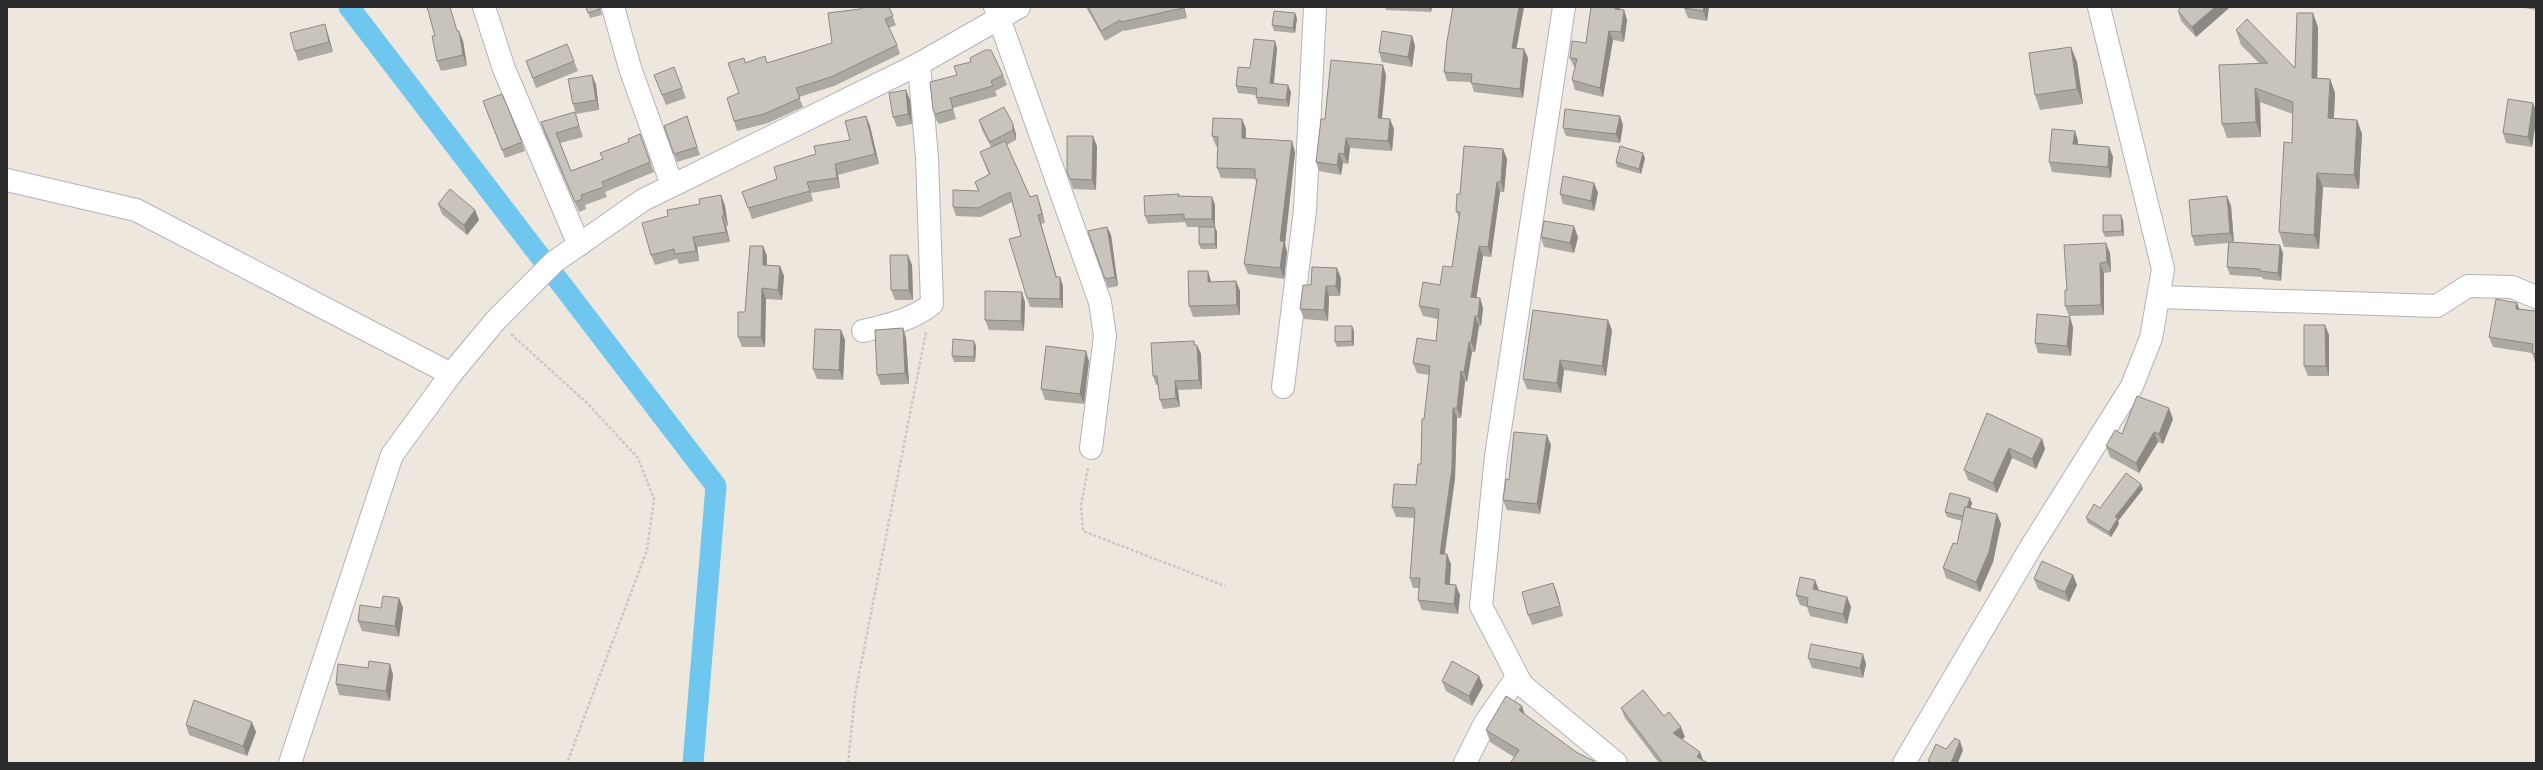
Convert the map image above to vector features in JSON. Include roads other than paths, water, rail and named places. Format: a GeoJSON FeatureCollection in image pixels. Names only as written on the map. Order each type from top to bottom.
{"type":"FeatureCollection","features":[{"type":"Feature","properties":{"kind":"street"},"geometry":{"type":"LineString","coordinates":[[484,7],[504,69],[579,245]]}},
{"type":"Feature","properties":{"kind":"street"},"geometry":{"type":"LineString","coordinates":[[613,7],[630,68],[672,185]]}},
{"type":"Feature","properties":{"kind":"street"},"geometry":{"type":"LineString","coordinates":[[290,763],[392,455],[451,374],[496,320],[548,268],[643,200],[919,64],[996,12],[1019,7]]}},
{"type":"Feature","properties":{"kind":"street"},"geometry":{"type":"LineString","coordinates":[[1284,387],[1305,210],[1315,7]]}},
{"type":"Feature","properties":{"kind":"street"},"geometry":{"type":"LineString","coordinates":[[1564,7],[1496,456],[1481,606],[1522,685],[1616,763]]}},
{"type":"Feature","properties":{"kind":"street"},"geometry":{"type":"LineString","coordinates":[[1904,763],[2031,547],[2132,386],[2152,338],[2163,269],[2099,7]]}},
{"type":"Feature","properties":{"kind":"street"},"geometry":{"type":"LineString","coordinates":[[996,12],[1100,302],[1105,336],[1091,448]]}},
{"type":"Feature","properties":{"kind":"street"},"geometry":{"type":"LineString","coordinates":[[864,331],[921,313],[932,304],[927,158],[919,64]]}},
{"type":"Feature","properties":{"kind":"street"},"geometry":{"type":"LineString","coordinates":[[7,180],[136,210],[451,374]]}},
{"type":"Feature","properties":{"kind":"street"},"geometry":{"type":"LineString","coordinates":[[2159,297],[2437,306],[2468,286],[2512,287],[2536,297]]}},
{"type":"Feature","properties":{"kind":"street"},"geometry":{"type":"LineString","coordinates":[[1465,763],[1485,723],[1517,677]]}},
{"type":"Feature","properties":{"kind":"waterway"},"geometry":{"type":"LineString","coordinates":[[349,7],[716,486],[693,763]]}}]}
